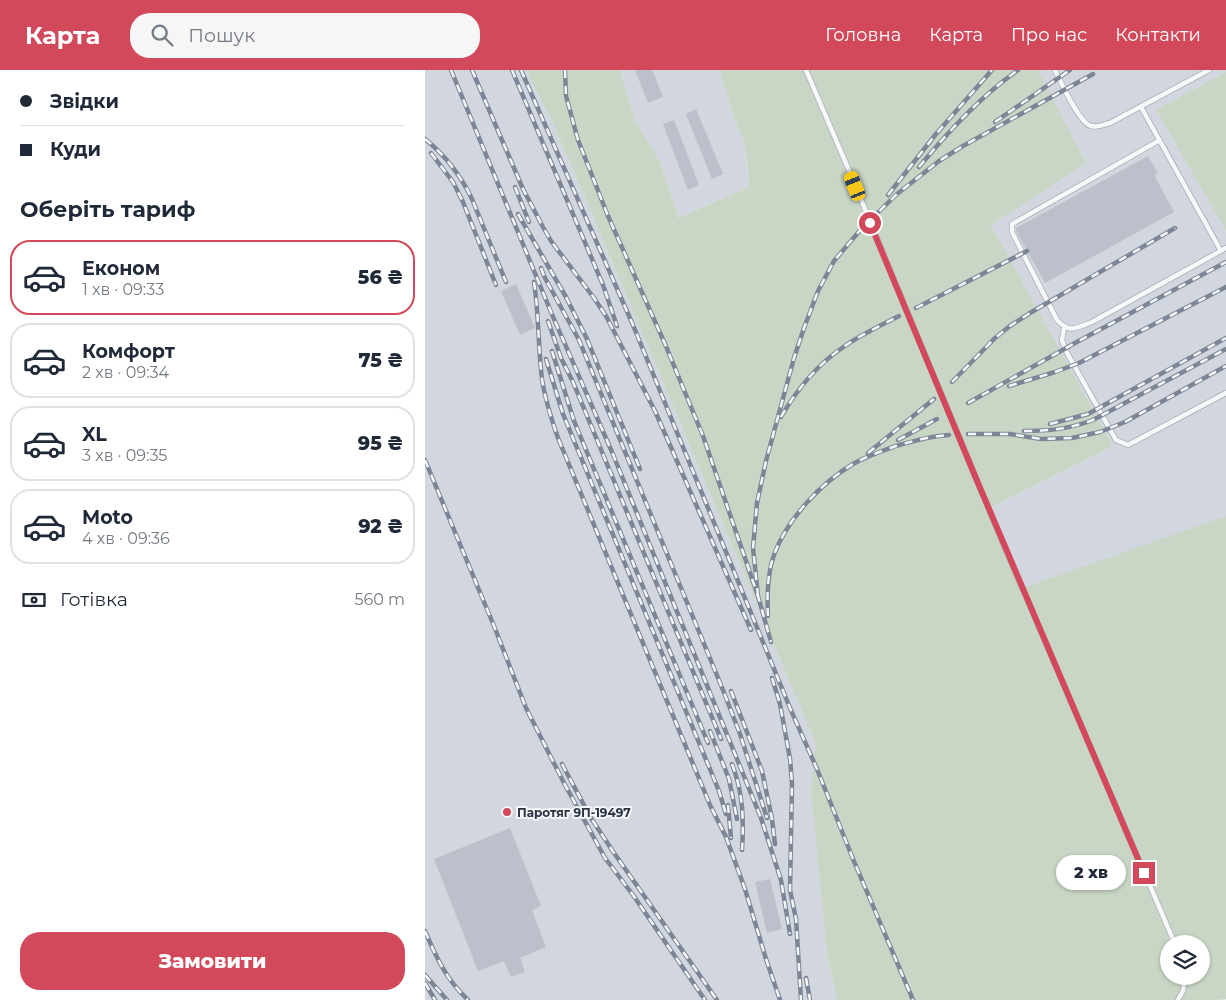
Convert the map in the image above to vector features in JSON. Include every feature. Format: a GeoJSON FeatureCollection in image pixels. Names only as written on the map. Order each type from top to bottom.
{"type":"FeatureCollection","features":[{"type":"Feature","properties":{"kind":"lane"},"geometry":{"type":"LineString","coordinates":[[806,70],[1009,557],[1171,935]]}},
{"type":"Feature","properties":{"kind":"lane"},"geometry":{"type":"LineString","coordinates":[[1055,70],[1078,114],[1089,126],[1110,123],[1209,70]]}},
{"type":"Feature","properties":{"kind":"lane"},"geometry":{"type":"LineString","coordinates":[[1141,106],[1221,251]]}},
{"type":"Feature","properties":{"kind":"lane"},"geometry":{"type":"LineString","coordinates":[[1160,140],[1012,224],[1011,232],[1057,320],[1064,328],[1073,329],[1092,322],[1226,248]]}},
{"type":"Feature","properties":{"kind":"lane"},"geometry":{"type":"LineString","coordinates":[[1064,328],[1062,340],[1066,351],[1116,440],[1121,443],[1128,445],[1226,393]]}},
{"type":"Feature","properties":{"kind":"lane"},"geometry":{"type":"LineString","coordinates":[[1178,1000],[1184,985]]}},
{"type":"Feature","properties":{"kind":"shaded area"},"geometry":{"type":"Polygon","coordinates":[[[425,70],[527,70],[554,124],[816,744],[812,791],[827,954],[837,1000],[425,1000],[425,70]]]}},
{"type":"Feature","properties":{"kind":"shaded area"},"geometry":{"type":"Polygon","coordinates":[[[620,70],[719,70],[734,118],[744,142],[749,187],[677,218],[675,206],[660,162],[635,120],[620,70]]]}},
{"type":"Feature","properties":{"kind":"shaded area"},"geometry":{"type":"Polygon","coordinates":[[[1038,70],[1226,70],[1226,72],[1156,110],[1226,231],[1226,516],[1023,589],[989,508],[1113,446],[991,225],[1086,163],[1038,70]]]}},
{"type":"Feature","properties":{"kind":"green space"},"geometry":{"type":"Polygon","coordinates":[[[527,70],[620,70],[635,120],[660,162],[678,218],[749,187],[744,142],[734,118],[719,70],[1038,70],[1086,163],[991,225],[1113,446],[989,508],[1023,588],[1226,516],[1226,999],[837,1000],[827,954],[811,791],[816,744],[554,124],[527,70]]]}},
{"type":"Feature","properties":{"kind":"green space"},"geometry":{"type":"Polygon","coordinates":[[[1226,72],[1226,231],[1156,110],[1226,72]]]}},
{"type":"Feature","properties":{"kind":"building"},"geometry":{"type":"Polygon","coordinates":[[[635,70],[652,70],[663,97],[648,103],[635,70]]]}},
{"type":"Feature","properties":{"kind":"building"},"geometry":{"type":"Polygon","coordinates":[[[696,109],[723,174],[712,179],[686,114],[696,109]]]}},
{"type":"Feature","properties":{"kind":"building"},"geometry":{"type":"Polygon","coordinates":[[[674,120],[699,185],[688,190],[663,124],[674,120]]]}},
{"type":"Feature","properties":{"kind":"building"},"geometry":{"type":"Polygon","coordinates":[[[1148,156],[1158,173],[1154,175],[1174,212],[1045,283],[1016,228],[1148,156]]]}},
{"type":"Feature","properties":{"kind":"building"},"geometry":{"type":"Polygon","coordinates":[[[516,284],[535,328],[520,335],[501,291],[516,284]]]}},
{"type":"Feature","properties":{"kind":"building"},"geometry":{"type":"Polygon","coordinates":[[[510,828],[541,906],[532,910],[546,947],[520,958],[525,972],[511,977],[504,961],[478,971],[434,859],[510,828]]]}},
{"type":"Feature","properties":{"kind":"building"},"geometry":{"type":"Polygon","coordinates":[[[770,879],[782,929],[767,933],[755,882],[770,879]]]}},
{"type":"Feature","properties":{"kind":"railway"},"geometry":{"type":"LineString","coordinates":[[451,70],[551,312],[612,452],[761,818],[781,880],[790,934]]}},
{"type":"Feature","properties":{"kind":"railway"},"geometry":{"type":"LineString","coordinates":[[472,70],[523,189],[543,227],[551,241],[606,316],[655,411],[751,630]]}},
{"type":"Feature","properties":{"kind":"railway"},"geometry":{"type":"LineString","coordinates":[[512,70],[603,285],[617,326]]}},
{"type":"Feature","properties":{"kind":"railway"},"geometry":{"type":"LineString","coordinates":[[521,70],[633,325],[790,708],[913,1000]]}},
{"type":"Feature","properties":{"kind":"railway"},"geometry":{"type":"LineString","coordinates":[[565,70],[566,96],[578,140],[608,216],[665,344],[703,436],[758,596],[771,642]]}},
{"type":"Feature","properties":{"kind":"railway"},"geometry":{"type":"LineString","coordinates":[[888,195],[936,134],[992,70]]}},
{"type":"Feature","properties":{"kind":"railway"},"geometry":{"type":"LineString","coordinates":[[919,167],[965,115],[1018,70]]}},
{"type":"Feature","properties":{"kind":"railway"},"geometry":{"type":"LineString","coordinates":[[995,122],[1070,70]]}},
{"type":"Feature","properties":{"kind":"railway"},"geometry":{"type":"LineString","coordinates":[[758,596],[753,548],[757,503],[766,461],[804,328],[818,291],[834,261],[862,228],[897,194],[939,161],[1093,74]]}},
{"type":"Feature","properties":{"kind":"railway"},"geometry":{"type":"LineString","coordinates":[[425,139],[446,159],[468,190],[506,282]]}},
{"type":"Feature","properties":{"kind":"railway"},"geometry":{"type":"LineString","coordinates":[[431,153],[453,182],[463,202],[496,285]]}},
{"type":"Feature","properties":{"kind":"railway"},"geometry":{"type":"LineString","coordinates":[[515,187],[529,222]]}},
{"type":"Feature","properties":{"kind":"railway"},"geometry":{"type":"LineString","coordinates":[[518,214],[566,297],[587,339],[640,469]]}},
{"type":"Feature","properties":{"kind":"railway"},"geometry":{"type":"LineString","coordinates":[[952,382],[995,338],[1010,326],[1175,228]]}},
{"type":"Feature","properties":{"kind":"railway"},"geometry":{"type":"LineString","coordinates":[[916,308],[1027,251]]}},
{"type":"Feature","properties":{"kind":"railway"},"geometry":{"type":"LineString","coordinates":[[968,403],[1226,262]]}},
{"type":"Feature","properties":{"kind":"railway"},"geometry":{"type":"LineString","coordinates":[[541,268],[579,340],[723,690],[740,734],[767,818]]}},
{"type":"Feature","properties":{"kind":"railway"},"geometry":{"type":"LineString","coordinates":[[534,282],[542,379],[555,431],[710,805],[726,837],[745,889],[780,1000]]}},
{"type":"Feature","properties":{"kind":"railway"},"geometry":{"type":"LineString","coordinates":[[1009,386],[1079,363],[1226,287]]}},
{"type":"Feature","properties":{"kind":"railway"},"geometry":{"type":"LineString","coordinates":[[781,417],[800,388],[824,362],[856,339],[899,316]]}},
{"type":"Feature","properties":{"kind":"railway"},"geometry":{"type":"LineString","coordinates":[[548,321],[561,358],[573,382],[721,739]]}},
{"type":"Feature","properties":{"kind":"railway"},"geometry":{"type":"LineString","coordinates":[[1050,424],[1088,414],[1226,338]]}},
{"type":"Feature","properties":{"kind":"railway"},"geometry":{"type":"LineString","coordinates":[[1024,431],[1059,429],[1093,420],[1226,349]]}},
{"type":"Feature","properties":{"kind":"railway"},"geometry":{"type":"LineString","coordinates":[[552,351],[574,421],[708,743]]}},
{"type":"Feature","properties":{"kind":"railway"},"geometry":{"type":"LineString","coordinates":[[546,359],[563,414],[719,791],[726,814]]}},
{"type":"Feature","properties":{"kind":"railway"},"geometry":{"type":"LineString","coordinates":[[968,434],[1010,434],[1041,439],[1072,438],[1100,432],[1125,422],[1226,366]]}},
{"type":"Feature","properties":{"kind":"railway"},"geometry":{"type":"LineString","coordinates":[[868,453],[934,399]]}},
{"type":"Feature","properties":{"kind":"railway"},"geometry":{"type":"LineString","coordinates":[[898,440],[937,419]]}},
{"type":"Feature","properties":{"kind":"railway"},"geometry":{"type":"LineString","coordinates":[[768,616],[769,577],[774,555],[787,528],[806,503],[841,472],[869,456],[909,442],[949,435]]}},
{"type":"Feature","properties":{"kind":"railway"},"geometry":{"type":"LineString","coordinates":[[425,460],[526,708],[564,783],[605,858],[633,895],[705,1000]]}},
{"type":"Feature","properties":{"kind":"railway"},"geometry":{"type":"LineString","coordinates":[[772,678],[780,704],[790,759],[792,783],[790,890],[796,919],[801,1000]]}},
{"type":"Feature","properties":{"kind":"railway"},"geometry":{"type":"LineString","coordinates":[[731,691],[762,771],[775,844]]}},
{"type":"Feature","properties":{"kind":"railway"},"geometry":{"type":"LineString","coordinates":[[710,731],[729,779],[737,819]]}},
{"type":"Feature","properties":{"kind":"railway"},"geometry":{"type":"LineString","coordinates":[[562,764],[591,818],[612,850],[717,1000]]}},
{"type":"Feature","properties":{"kind":"railway"},"geometry":{"type":"LineString","coordinates":[[732,764],[742,806],[742,850]]}},
{"type":"Feature","properties":{"kind":"railway"},"geometry":{"type":"LineString","coordinates":[[728,805],[731,838]]}},
{"type":"Feature","properties":{"kind":"railway"},"geometry":{"type":"LineString","coordinates":[[425,931],[443,968],[468,1000]]}},
{"type":"Feature","properties":{"kind":"railway"},"geometry":{"type":"LineString","coordinates":[[425,975],[447,1000]]}},
{"type":"Feature","properties":{"kind":"railway"},"geometry":{"type":"LineString","coordinates":[[806,978],[810,1000]]}},
{"type":"Feature","properties":{"kind":"railway"},"geometry":{"type":"LineString","coordinates":[[425,983],[435,1000]]}},
{"type":"Feature","properties":{"kind":"place","name":"Паротяг 9П-19497"},"geometry":{"type":"Point","coordinates":[507,812]}},
{"type":"Feature","properties":{"kind":"route"},"geometry":{"type":"LineString","coordinates":[[870,223],[975,476],[1144,873]]}}]}
